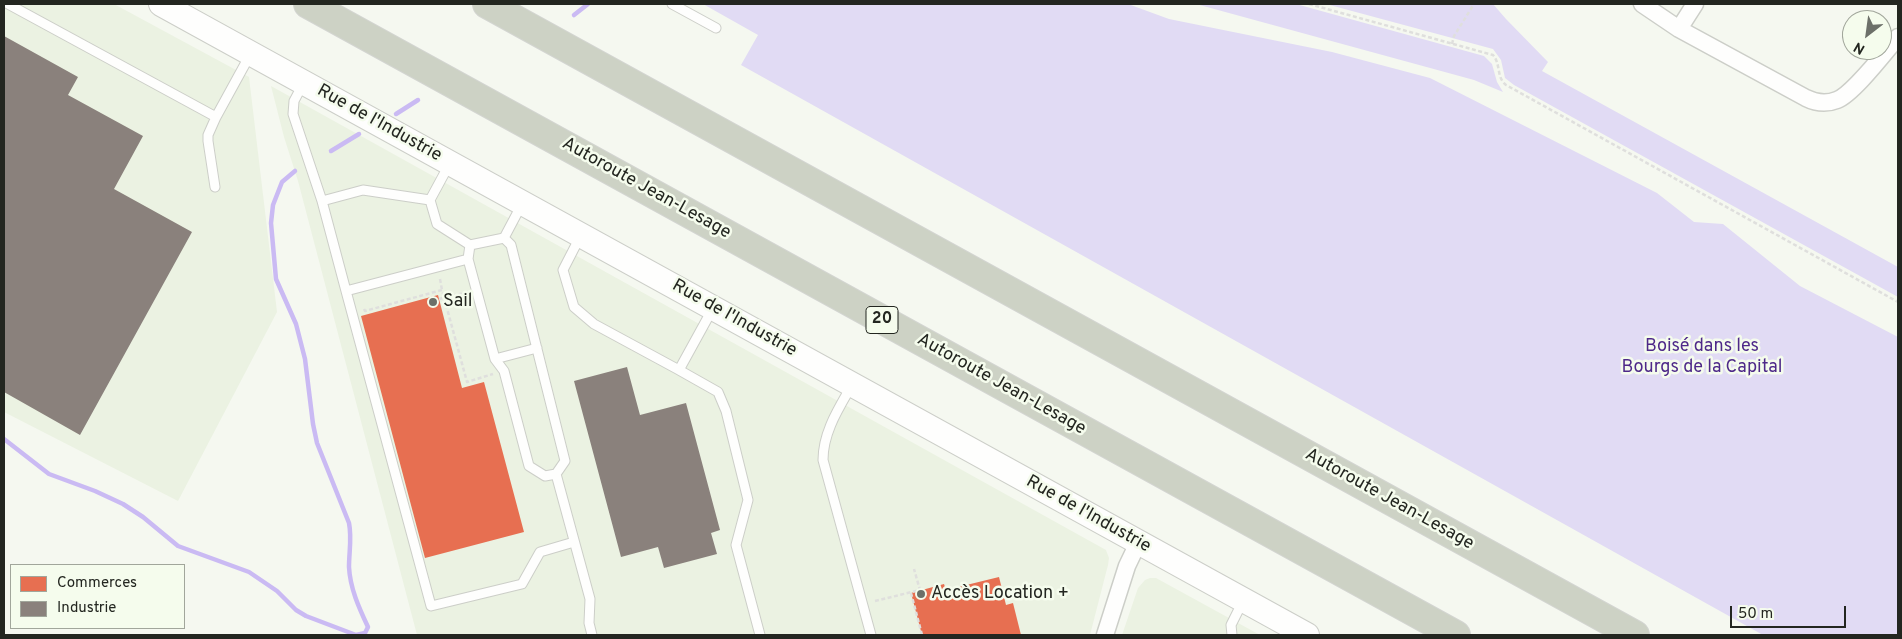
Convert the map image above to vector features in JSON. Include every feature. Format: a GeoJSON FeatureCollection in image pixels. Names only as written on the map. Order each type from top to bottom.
{"type":"FeatureCollection","features":[{"type":"Feature","properties":{"kind":"highway","name":"Autoroute Jean-Lesage"},"geometry":{"type":"LineString","coordinates":[[308,4],[1456,635]]}},
{"type":"Feature","properties":{"kind":"highway","name":"Autoroute Jean-Lesage"},"geometry":{"type":"LineString","coordinates":[[487,4],[1635,635]]}},
{"type":"Feature","properties":{"kind":"street","name":"Rue de l'Industrie"},"geometry":{"type":"LineString","coordinates":[[161,4],[1307,635]]}},
{"type":"Feature","properties":{"kind":"street"},"geometry":{"type":"LineString","coordinates":[[1642,4],[1679,29],[1806,98],[1822,103],[1832,102],[1846,95],[1898,38]]}},
{"type":"Feature","properties":{"kind":"street"},"geometry":{"type":"LineString","coordinates":[[1679,29],[1694,4]]}},
{"type":"Feature","properties":{"kind":"street"},"geometry":{"type":"LineString","coordinates":[[1105,635],[1125,573],[1138,543]]}},
{"type":"Feature","properties":{"kind":"lane"},"geometry":{"type":"LineString","coordinates":[[8,4],[216,117]]}},
{"type":"Feature","properties":{"kind":"lane"},"geometry":{"type":"LineString","coordinates":[[672,4],[716,28]]}},
{"type":"Feature","properties":{"kind":"lane"},"geometry":{"type":"LineString","coordinates":[[215,187],[208,135],[251,53]]}},
{"type":"Feature","properties":{"kind":"lane"},"geometry":{"type":"LineString","coordinates":[[304,82],[294,101],[293,114],[322,202],[431,606],[522,584],[540,552],[574,542]]}},
{"type":"Feature","properties":{"kind":"lane"},"geometry":{"type":"LineString","coordinates":[[450,162],[430,200],[437,224],[470,245],[504,238],[523,203]]}},
{"type":"Feature","properties":{"kind":"lane"},"geometry":{"type":"LineString","coordinates":[[322,202],[363,190],[430,200]]}},
{"type":"Feature","properties":{"kind":"lane"},"geometry":{"type":"LineString","coordinates":[[581,235],[563,270],[574,308],[594,324],[718,392],[726,411],[748,500],[736,545],[760,635]]}},
{"type":"Feature","properties":{"kind":"lane"},"geometry":{"type":"LineString","coordinates":[[470,245],[468,259],[476,289],[495,359],[504,371],[529,466],[545,476],[556,474],[565,461],[511,245],[504,238]]}},
{"type":"Feature","properties":{"kind":"lane"},"geometry":{"type":"LineString","coordinates":[[346,291],[468,259]]}},
{"type":"Feature","properties":{"kind":"lane"},"geometry":{"type":"LineString","coordinates":[[679,370],[713,308]]}},
{"type":"Feature","properties":{"kind":"lane"},"geometry":{"type":"LineString","coordinates":[[495,359],[536,348]]}},
{"type":"Feature","properties":{"kind":"lane"},"geometry":{"type":"LineString","coordinates":[[852,384],[827,433],[824,442],[823,460],[871,635]]}},
{"type":"Feature","properties":{"kind":"lane"},"geometry":{"type":"LineString","coordinates":[[556,474],[590,599],[589,623],[592,635]]}},
{"type":"Feature","properties":{"kind":"lane"},"geometry":{"type":"LineString","coordinates":[[1232,635],[1231,626],[1244,601]]}},
{"type":"Feature","properties":{"kind":"path"},"geometry":{"type":"LineString","coordinates":[[1309,4],[1493,55],[1497,60],[1501,81],[1517,92],[1898,302]]}},
{"type":"Feature","properties":{"kind":"path"},"geometry":{"type":"LineString","coordinates":[[1452,44],[1454,36],[1474,4]]}},
{"type":"Feature","properties":{"kind":"path"},"geometry":{"type":"LineString","coordinates":[[439,299],[476,289]]}},
{"type":"Feature","properties":{"kind":"path"},"geometry":{"type":"LineString","coordinates":[[365,311],[442,290],[467,382],[496,373]]}},
{"type":"Feature","properties":{"kind":"path"},"geometry":{"type":"LineString","coordinates":[[871,602],[920,590],[914,569]]}},
{"type":"Feature","properties":{"kind":"path"},"geometry":{"type":"LineString","coordinates":[[911,593],[922,635],[920,635]]}},
{"type":"Feature","properties":{"kind":"shaded area"},"geometry":{"type":"Polygon","coordinates":[[[4,4],[114,4],[249,77],[277,312],[178,501],[4,412],[4,4]]]}},
{"type":"Feature","properties":{"kind":"shaded area"},"geometry":{"type":"Polygon","coordinates":[[[271,86],[1106,550],[1109,558],[1108,565],[1090,635],[417,635],[298,181],[271,86]]]}},
{"type":"Feature","properties":{"kind":"shaded area"},"geometry":{"type":"Polygon","coordinates":[[[1156,578],[1260,635],[1122,635],[1138,588],[1145,580],[1156,578]]]}},
{"type":"Feature","properties":{"kind":"green space","name":"Boisé dans les Bourgs de la Capital"},"geometry":{"type":"Polygon","coordinates":[[[703,4],[1128,4],[1169,19],[1332,52],[1430,78],[1657,193],[1694,222],[1723,224],[1800,286],[1898,337],[1898,635],[1763,635],[741,65],[758,35],[703,4]]]}},
{"type":"Feature","properties":{"kind":"green space"},"geometry":{"type":"Polygon","coordinates":[[[1196,4],[1296,4],[1484,56],[1492,64],[1497,82],[1503,92],[1474,80],[1196,4]]]}},
{"type":"Feature","properties":{"kind":"green space"},"geometry":{"type":"Polygon","coordinates":[[[1326,4],[1493,4],[1548,62],[1542,71],[1898,267],[1898,297],[1514,85],[1505,78],[1501,60],[1493,49],[1326,4]]]}},
{"type":"Feature","properties":{"kind":"building: Commerces"},"geometry":{"type":"Polygon","coordinates":[[[438,295],[462,388],[484,382],[524,532],[425,558],[361,316],[438,295]]]}},
{"type":"Feature","properties":{"kind":"building: Commerces"},"geometry":{"type":"Polygon","coordinates":[[[999,577],[1006,605],[1013,603],[1021,635],[922,635],[911,593],[944,584],[946,590],[999,577]]]}},
{"type":"Feature","properties":{"kind":"building: Industrie"},"geometry":{"type":"Polygon","coordinates":[[[4,36],[78,77],[68,95],[143,136],[114,189],[192,232],[80,435],[4,392],[4,36]]]}},
{"type":"Feature","properties":{"kind":"building: Industrie"},"geometry":{"type":"Polygon","coordinates":[[[627,367],[640,415],[686,403],[720,530],[711,533],[717,554],[664,568],[658,547],[621,557],[574,381],[627,367]]]}},
{"type":"Feature","properties":{"kind":"waterway"},"geometry":{"type":"LineString","coordinates":[[574,15],[588,4]]}},
{"type":"Feature","properties":{"kind":"waterway"},"geometry":{"type":"LineString","coordinates":[[396,114],[418,100]]}},
{"type":"Feature","properties":{"kind":"waterway"},"geometry":{"type":"LineString","coordinates":[[331,151],[359,134]]}},
{"type":"Feature","properties":{"kind":"waterway"},"geometry":{"type":"LineString","coordinates":[[4,439],[49,474],[95,491],[123,504],[143,517],[178,546],[249,572],[277,591],[296,610],[306,616],[356,635],[365,633],[368,627],[351,583],[349,523],[317,443],[305,359],[296,324],[276,279],[271,223],[273,205],[282,182],[295,171]]}},
{"type":"Feature","properties":{"kind":"place","name":"Sail"},"geometry":{"type":"Point","coordinates":[433,302]}},
{"type":"Feature","properties":{"kind":"place","name":"Accès Location +"},"geometry":{"type":"Point","coordinates":[921,594]}}]}
